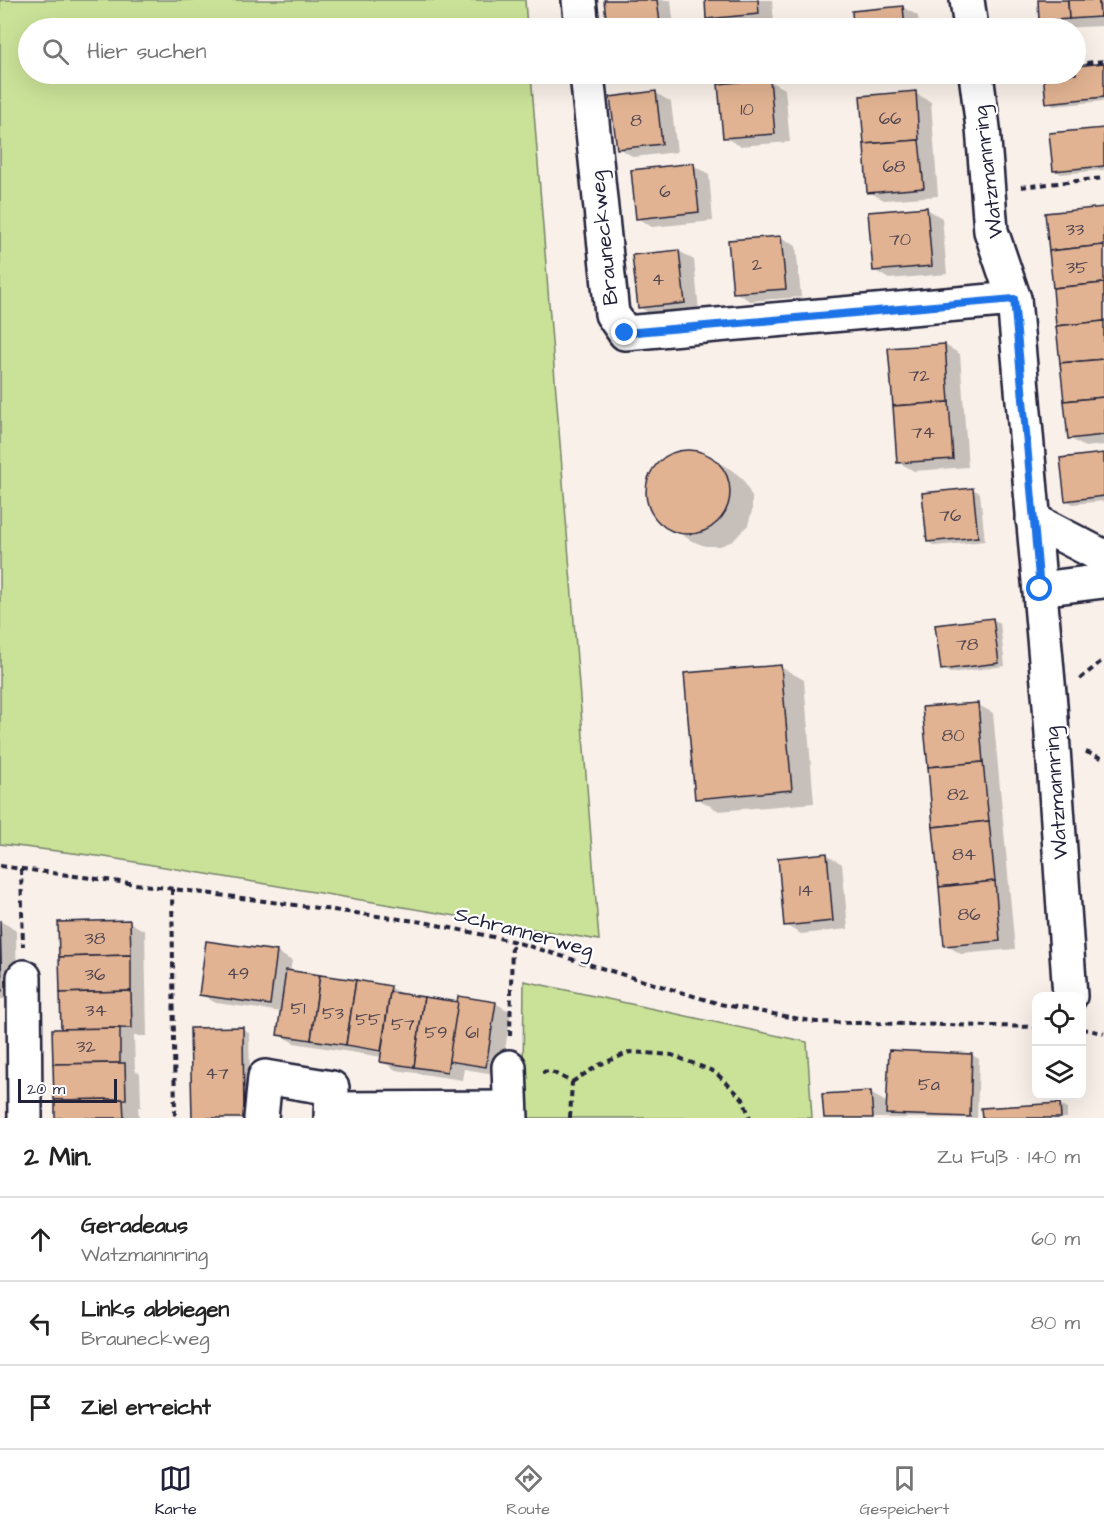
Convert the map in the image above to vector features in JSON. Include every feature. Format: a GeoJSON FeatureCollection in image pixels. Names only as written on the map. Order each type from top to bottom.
{"type":"FeatureCollection","features":[{"type":"Feature","properties":{"kind":"street"},"geometry":{"type":"LineString","coordinates":[[579,0],[581,18]]}},
{"type":"Feature","properties":{"kind":"street"},"geometry":{"type":"LineString","coordinates":[[967,0],[970,18]]}},
{"type":"Feature","properties":{"kind":"street","name":"Brauneckweg"},"geometry":{"type":"LineString","coordinates":[[588,84],[612,314],[625,333],[1014,299]]}},
{"type":"Feature","properties":{"kind":"street","name":"Watzmannring"},"geometry":{"type":"LineString","coordinates":[[977,84],[991,231],[1014,299],[1040,589],[1070,992]]}},
{"type":"Feature","properties":{"kind":"street"},"geometry":{"type":"LineString","coordinates":[[1033,520],[1104,557]]}},
{"type":"Feature","properties":{"kind":"street"},"geometry":{"type":"LineString","coordinates":[[1040,589],[1104,581]]}},
{"type":"Feature","properties":{"kind":"street"},"geometry":{"type":"LineString","coordinates":[[16,997],[25,1118]]}},
{"type":"Feature","properties":{"kind":"street"},"geometry":{"type":"LineString","coordinates":[[261,1118],[265,1077],[332,1088],[331,1113],[510,1113],[509,1067]]}},
{"type":"Feature","properties":{"kind":"path"},"geometry":{"type":"LineString","coordinates":[[1086,63],[1104,61]]}},
{"type":"Feature","properties":{"kind":"path"},"geometry":{"type":"LineString","coordinates":[[987,190],[1104,178]]}},
{"type":"Feature","properties":{"kind":"path","name":"Schrannerweg"},"geometry":{"type":"LineString","coordinates":[[0,866],[423,922],[512,941],[720,1004],[816,1022],[1032,1027]]}},
{"type":"Feature","properties":{"kind":"path"},"geometry":{"type":"LineString","coordinates":[[16,997],[21,869]]}},
{"type":"Feature","properties":{"kind":"path"},"geometry":{"type":"LineString","coordinates":[[172,889],[175,1118]]}},
{"type":"Feature","properties":{"kind":"path"},"geometry":{"type":"LineString","coordinates":[[509,1067],[512,941]]}},
{"type":"Feature","properties":{"kind":"path"},"geometry":{"type":"LineString","coordinates":[[1086,1030],[1104,1033]]}},
{"type":"Feature","properties":{"kind":"path"},"geometry":{"type":"LineString","coordinates":[[570,1118],[572,1082],[599,1065],[630,1052],[672,1055],[716,1072],[743,1099],[750,1118]]}},
{"type":"Feature","properties":{"kind":"green space"},"geometry":{"type":"Polygon","coordinates":[[[0,0],[525,0],[526,18],[18,18],[18,84],[532,84],[599,940],[105,857],[0,844],[0,0]]]}},
{"type":"Feature","properties":{"kind":"green space"},"geometry":{"type":"Polygon","coordinates":[[[524,981],[807,1042],[812,1118],[527,1118],[523,1080],[524,981]]]}},
{"type":"Feature","properties":{"kind":"building"},"geometry":{"type":"Polygon","coordinates":[[[604,0],[657,0],[659,18],[606,18],[604,0]]]}},
{"type":"Feature","properties":{"kind":"building"},"geometry":{"type":"Polygon","coordinates":[[[705,0],[758,0],[759,14],[706,18],[705,0]]]}},
{"type":"Feature","properties":{"kind":"building"},"geometry":{"type":"Polygon","coordinates":[[[1038,0],[1068,0],[1069,18],[1039,18],[1038,0]]]}},
{"type":"Feature","properties":{"kind":"building"},"geometry":{"type":"Polygon","coordinates":[[[1068,0],[1099,0],[1100,17],[1069,18],[1068,0]]]}},
{"type":"Feature","properties":{"kind":"building"},"geometry":{"type":"Polygon","coordinates":[[[1099,0],[1104,0],[1104,16],[1100,17],[1099,0]]]}},
{"type":"Feature","properties":{"kind":"building"},"geometry":{"type":"Polygon","coordinates":[[[903,6],[904,18],[852,18],[852,11],[903,6]]]}},
{"type":"Feature","properties":{"kind":"building"},"geometry":{"type":"Polygon","coordinates":[[[1104,63],[1104,97],[1046,103],[1044,84],[1086,84],[1086,65],[1104,63]]]}},
{"type":"Feature","properties":{"kind":"building"},"geometry":{"type":"Polygon","coordinates":[[[718,84],[770,84],[775,134],[723,138],[718,84]]]}},
{"type":"Feature","properties":{"kind":"building"},"geometry":{"type":"Polygon","coordinates":[[[656,91],[662,144],[617,149],[610,97],[656,91]]]}},
{"type":"Feature","properties":{"kind":"building"},"geometry":{"type":"Polygon","coordinates":[[[916,91],[919,140],[864,144],[860,96],[916,91]]]}},
{"type":"Feature","properties":{"kind":"building"},"geometry":{"type":"Polygon","coordinates":[[[1104,128],[1104,166],[1053,171],[1049,133],[1104,128]]]}},
{"type":"Feature","properties":{"kind":"building"},"geometry":{"type":"Polygon","coordinates":[[[919,140],[924,188],[867,193],[864,144],[919,140]]]}},
{"type":"Feature","properties":{"kind":"building"},"geometry":{"type":"Polygon","coordinates":[[[694,163],[699,212],[636,219],[631,170],[694,163]]]}},
{"type":"Feature","properties":{"kind":"building"},"geometry":{"type":"Polygon","coordinates":[[[927,207],[932,266],[873,271],[868,212],[927,207]]]}},
{"type":"Feature","properties":{"kind":"building"},"geometry":{"type":"Polygon","coordinates":[[[1104,207],[1104,245],[1049,251],[1045,213],[1104,207]]]}},
{"type":"Feature","properties":{"kind":"building"},"geometry":{"type":"Polygon","coordinates":[[[781,236],[786,289],[733,293],[728,240],[781,236]]]}},
{"type":"Feature","properties":{"kind":"building"},"geometry":{"type":"Polygon","coordinates":[[[1104,245],[1104,283],[1053,288],[1049,251],[1104,245]]]}},
{"type":"Feature","properties":{"kind":"building"},"geometry":{"type":"Polygon","coordinates":[[[679,250],[685,303],[638,308],[632,255],[679,250]]]}},
{"type":"Feature","properties":{"kind":"building"},"geometry":{"type":"Polygon","coordinates":[[[1104,283],[1104,321],[1056,326],[1053,288],[1104,283]]]}},
{"type":"Feature","properties":{"kind":"building"},"geometry":{"type":"Polygon","coordinates":[[[1104,321],[1104,359],[1060,363],[1056,326],[1104,321]]]}},
{"type":"Feature","properties":{"kind":"building"},"geometry":{"type":"Polygon","coordinates":[[[945,344],[949,402],[893,406],[888,348],[945,344]]]}},
{"type":"Feature","properties":{"kind":"building"},"geometry":{"type":"Polygon","coordinates":[[[1104,359],[1104,397],[1064,401],[1060,363],[1104,359]]]}},
{"type":"Feature","properties":{"kind":"building"},"geometry":{"type":"Polygon","coordinates":[[[1104,397],[1104,435],[1068,439],[1064,401],[1104,397]]]}},
{"type":"Feature","properties":{"kind":"building"},"geometry":{"type":"Polygon","coordinates":[[[949,402],[953,459],[897,463],[893,406],[949,402]]]}},
{"type":"Feature","properties":{"kind":"building"},"geometry":{"type":"Polygon","coordinates":[[[688,450],[704,453],[723,469],[730,492],[727,508],[711,527],[688,534],[672,531],[653,515],[646,492],[649,476],[665,457],[688,450]]]}},
{"type":"Feature","properties":{"kind":"building"},"geometry":{"type":"Polygon","coordinates":[[[1104,453],[1104,496],[1065,501],[1060,458],[1104,453]]]}},
{"type":"Feature","properties":{"kind":"building"},"geometry":{"type":"Polygon","coordinates":[[[973,488],[978,537],[927,542],[922,493],[973,488]]]}},
{"type":"Feature","properties":{"kind":"building"},"geometry":{"type":"Polygon","coordinates":[[[993,618],[999,663],[941,670],[935,625],[993,618]]]}},
{"type":"Feature","properties":{"kind":"building"},"geometry":{"type":"Polygon","coordinates":[[[781,665],[792,790],[695,799],[684,673],[781,665]]]}},
{"type":"Feature","properties":{"kind":"building"},"geometry":{"type":"Polygon","coordinates":[[[978,703],[983,762],[928,767],[922,707],[978,703]]]}},
{"type":"Feature","properties":{"kind":"building"},"geometry":{"type":"Polygon","coordinates":[[[983,762],[989,821],[933,827],[928,767],[983,762]]]}},
{"type":"Feature","properties":{"kind":"building"},"geometry":{"type":"Polygon","coordinates":[[[989,821],[995,881],[939,887],[933,827],[989,821]]]}},
{"type":"Feature","properties":{"kind":"building"},"geometry":{"type":"Polygon","coordinates":[[[827,853],[833,921],[784,926],[778,858],[827,853]]]}},
{"type":"Feature","properties":{"kind":"building"},"geometry":{"type":"Polygon","coordinates":[[[995,881],[1000,941],[944,946],[939,887],[995,881]]]}},
{"type":"Feature","properties":{"kind":"building"},"geometry":{"type":"Polygon","coordinates":[[[0,920],[2,991],[0,991],[0,920]]]}},
{"type":"Feature","properties":{"kind":"building"},"geometry":{"type":"Polygon","coordinates":[[[130,920],[131,955],[59,957],[58,922],[130,920]]]}},
{"type":"Feature","properties":{"kind":"building"},"geometry":{"type":"Polygon","coordinates":[[[206,941],[277,951],[270,1005],[199,995],[206,941]]]}},
{"type":"Feature","properties":{"kind":"building"},"geometry":{"type":"Polygon","coordinates":[[[131,955],[131,991],[60,993],[59,957],[131,955]]]}},
{"type":"Feature","properties":{"kind":"building"},"geometry":{"type":"Polygon","coordinates":[[[286,970],[320,975],[311,1040],[277,1035],[286,970]]]}},
{"type":"Feature","properties":{"kind":"building"},"geometry":{"type":"Polygon","coordinates":[[[320,975],[356,980],[346,1045],[311,1040],[320,975]]]}},
{"type":"Feature","properties":{"kind":"building"},"geometry":{"type":"Polygon","coordinates":[[[356,980],[391,986],[381,1051],[346,1045],[356,980]]]}},
{"type":"Feature","properties":{"kind":"building"},"geometry":{"type":"Polygon","coordinates":[[[131,991],[132,1028],[61,1029],[60,993],[131,991]]]}},
{"type":"Feature","properties":{"kind":"building"},"geometry":{"type":"Polygon","coordinates":[[[390,992],[424,997],[414,1067],[380,1062],[390,992]]]}},
{"type":"Feature","properties":{"kind":"building"},"geometry":{"type":"Polygon","coordinates":[[[458,996],[496,1002],[486,1067],[448,1061],[458,996]]]}},
{"type":"Feature","properties":{"kind":"building"},"geometry":{"type":"Polygon","coordinates":[[[424,997],[458,1002],[447,1072],[414,1067],[424,997]]]}},
{"type":"Feature","properties":{"kind":"building"},"geometry":{"type":"Polygon","coordinates":[[[243,1027],[244,1118],[192,1118],[190,1028],[243,1027]]]}},
{"type":"Feature","properties":{"kind":"building"},"geometry":{"type":"Polygon","coordinates":[[[120,1028],[120,1063],[53,1064],[52,1029],[120,1028]]]}},
{"type":"Feature","properties":{"kind":"building"},"geometry":{"type":"Polygon","coordinates":[[[889,1050],[972,1054],[970,1117],[886,1114],[889,1050]]]}},
{"type":"Feature","properties":{"kind":"building"},"geometry":{"type":"Polygon","coordinates":[[[125,1063],[126,1099],[54,1100],[53,1064],[125,1063]]]}},
{"type":"Feature","properties":{"kind":"building"},"geometry":{"type":"Polygon","coordinates":[[[871,1091],[873,1118],[824,1118],[822,1094],[871,1091]]]}},
{"type":"Feature","properties":{"kind":"building"},"geometry":{"type":"Polygon","coordinates":[[[123,1099],[124,1118],[55,1118],[55,1100],[123,1099]]]}},
{"type":"Feature","properties":{"kind":"building"},"geometry":{"type":"Polygon","coordinates":[[[1060,1103],[1061,1118],[982,1118],[981,1108],[1060,1103]]]}},
{"type":"Feature","properties":{"kind":"route"},"geometry":{"type":"LineString","coordinates":[[625,333],[1014,299],[1040,589]]}}]}
